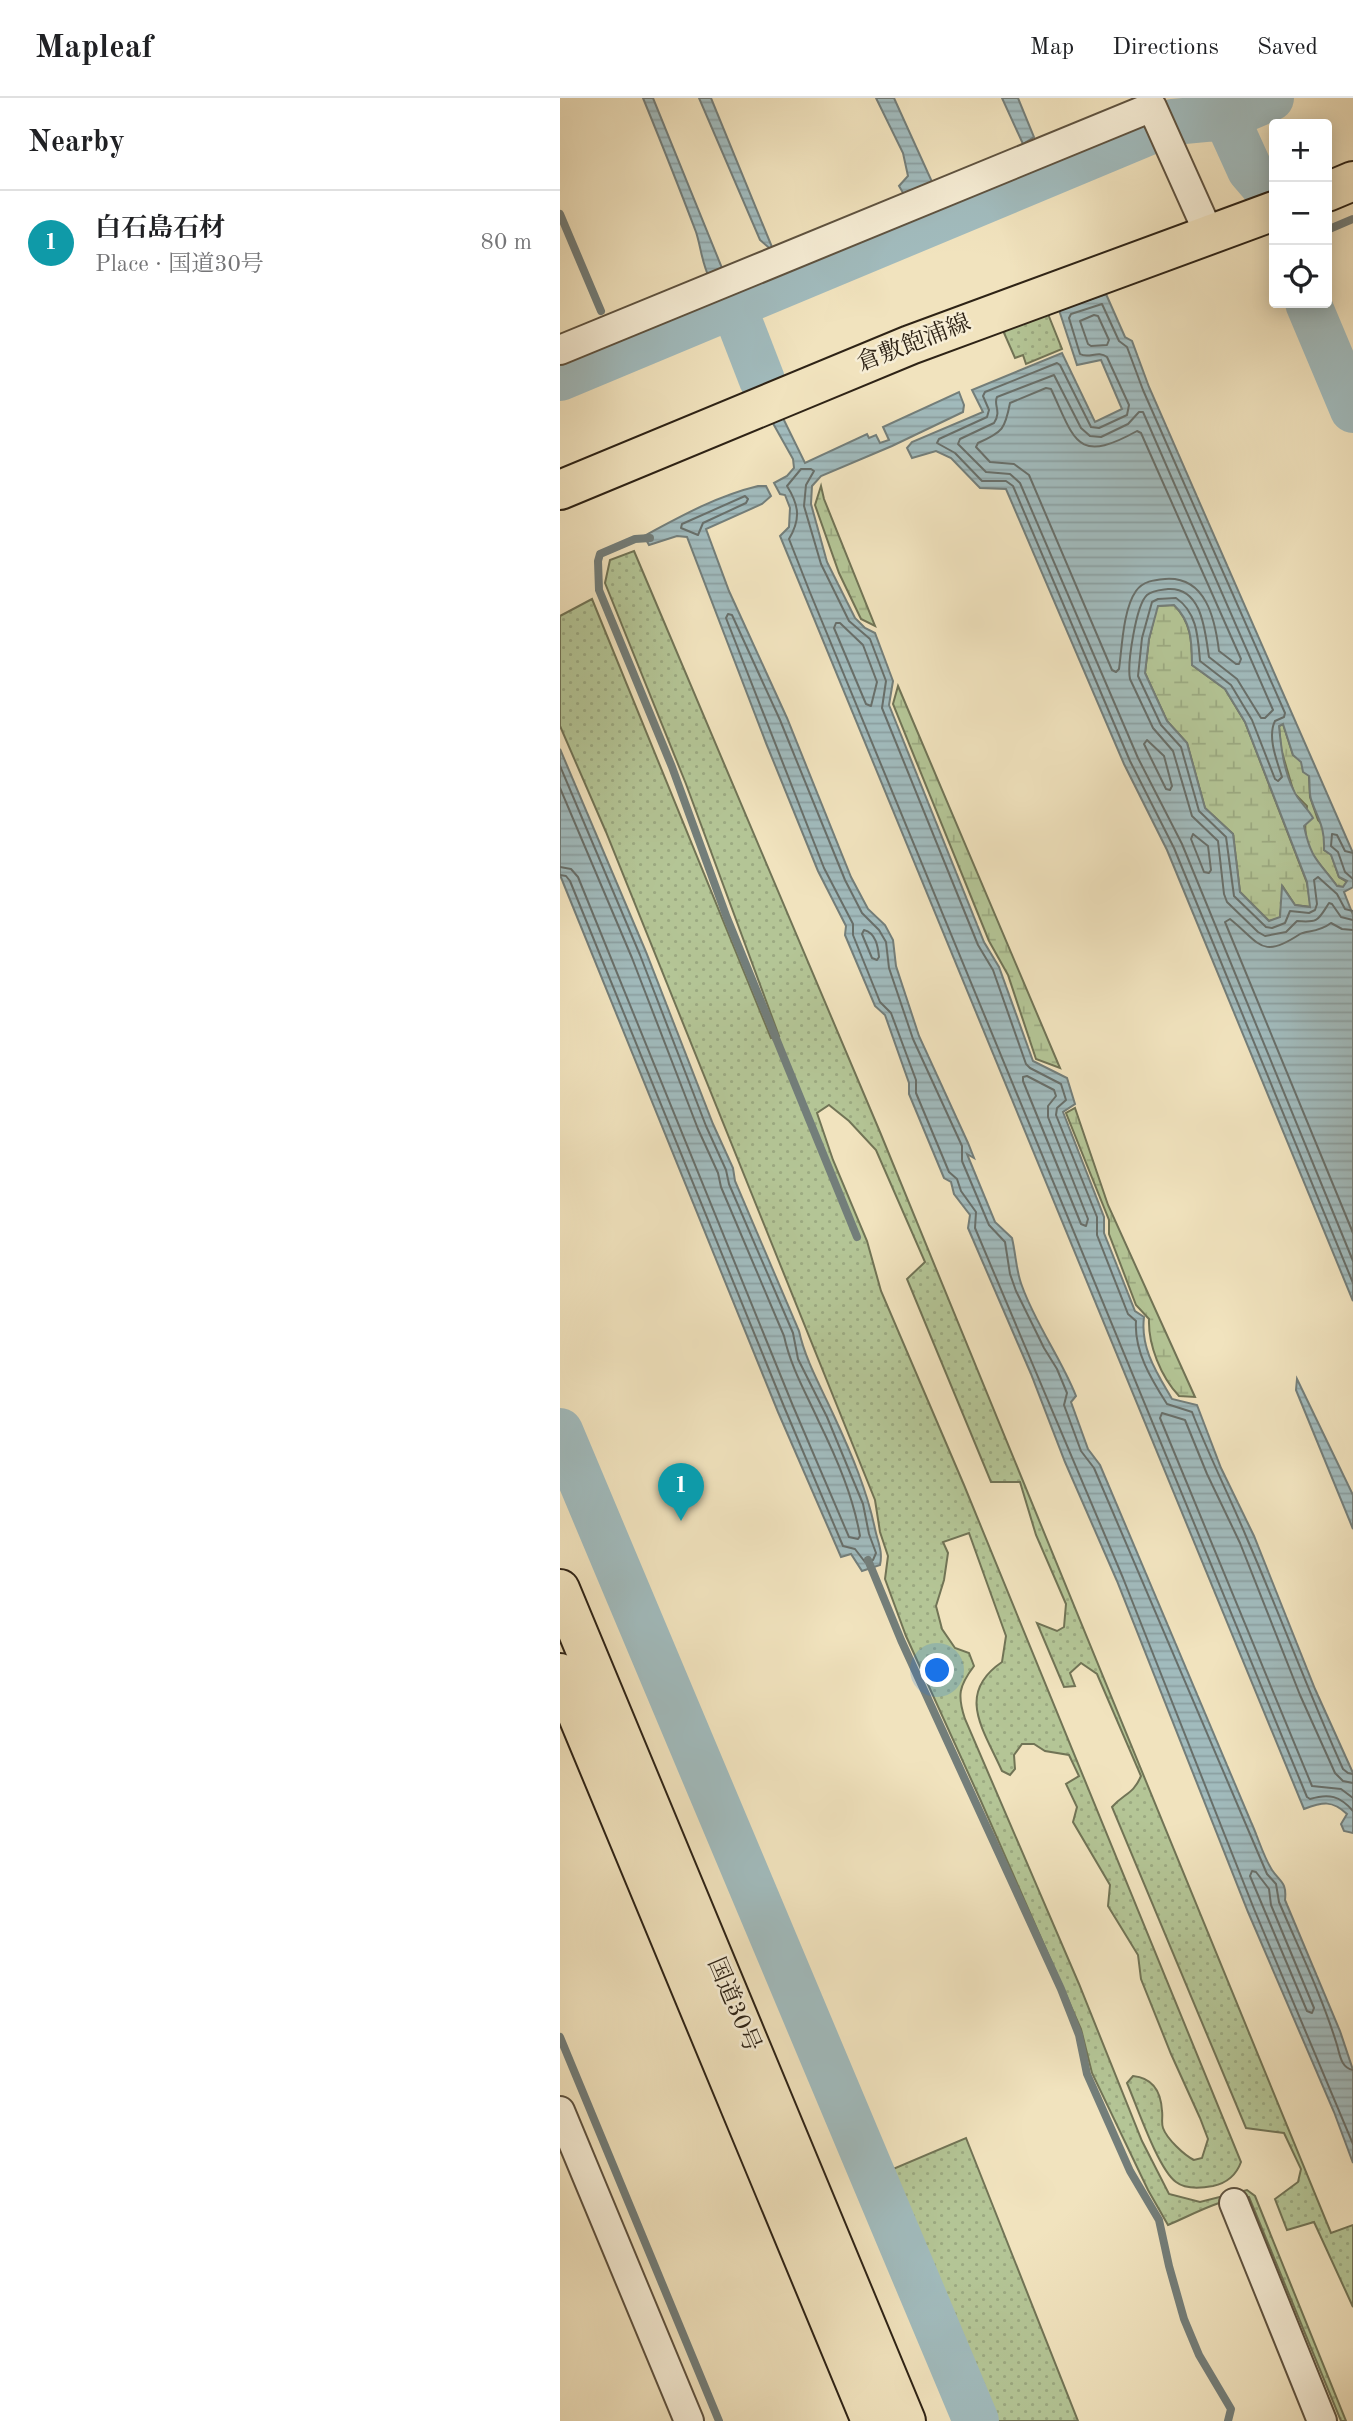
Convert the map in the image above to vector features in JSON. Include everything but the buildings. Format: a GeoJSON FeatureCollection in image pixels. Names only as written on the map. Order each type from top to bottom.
{"type":"FeatureCollection","features":[{"type":"Feature","properties":{"kind":"main road"},"geometry":{"type":"LineString","coordinates":[[1332,190],[1353,181]]}},
{"type":"Feature","properties":{"kind":"main road","name":"倉敷飽浦線"},"geometry":{"type":"LineString","coordinates":[[560,490],[909,345],[1269,213]]}},
{"type":"Feature","properties":{"kind":"main road","name":"国道30号"},"geometry":{"type":"LineString","coordinates":[[560,1589],[906,2421]]}},
{"type":"Feature","properties":{"kind":"main road","name":"国道30号"},"geometry":{"type":"LineString","coordinates":[[560,1673],[871,2421]]}},
{"type":"Feature","properties":{"kind":"street"},"geometry":{"type":"LineString","coordinates":[[560,350],[1152,107],[1209,234]]}},
{"type":"Feature","properties":{"kind":"street"},"geometry":{"type":"LineString","coordinates":[[560,2111],[689,2421]]}},
{"type":"Feature","properties":{"kind":"street"},"geometry":{"type":"LineString","coordinates":[[1234,2203],[1322,2421]]}},
{"type":"Feature","properties":{"kind":"green space"},"geometry":{"type":"Polygon","coordinates":[[[1046,309],[1062,349],[1026,364],[1023,355],[1015,358],[1001,326],[1046,309]]]}},
{"type":"Feature","properties":{"kind":"green space"},"geometry":{"type":"Polygon","coordinates":[[[821,486],[875,626],[861,619],[839,573],[815,505],[821,486]]]}},
{"type":"Feature","properties":{"kind":"green space"},"geometry":{"type":"Polygon","coordinates":[[[634,551],[880,1132],[1331,2233],[1353,2225],[1353,2307],[1314,2222],[1287,2230],[1275,2199],[1298,2182],[1301,2169],[1284,2133],[1246,2128],[1112,1807],[1131,1790],[1141,1776],[1097,1674],[1081,1663],[1070,1673],[1075,1686],[1064,1687],[1037,1623],[1057,1631],[1064,1627],[1066,1604],[1036,1535],[1020,1482],[991,1482],[907,1279],[925,1262],[876,1150],[849,1121],[829,1105],[817,1113],[833,1160],[867,1241],[881,1291],[964,1485],[1241,2162],[1227,2181],[1199,2187],[1184,2186],[1176,2182],[1155,2151],[1127,2083],[1133,2076],[1140,2077],[1155,2087],[1160,2097],[1162,2126],[1168,2137],[1190,2158],[1202,2158],[1208,2139],[1141,1979],[1138,1955],[1108,1906],[1110,1885],[1073,1822],[1077,1807],[1066,1784],[1079,1776],[1069,1755],[1045,1751],[1034,1744],[1022,1744],[1014,1755],[1015,1769],[1010,1775],[1002,1771],[982,1727],[977,1700],[980,1687],[988,1674],[1002,1662],[1006,1636],[969,1533],[943,1542],[948,1553],[936,1606],[942,1629],[955,1648],[969,1653],[974,1666],[961,1691],[965,1719],[1079,1984],[1142,2141],[1169,2194],[1200,2202],[1247,2190],[1255,2196],[1346,2421],[1341,2421],[1249,2197],[1218,2203],[1168,2225],[1148,2190],[1092,2073],[1081,2029],[906,1636],[885,1579],[888,1556],[880,1532],[875,1500],[606,832],[560,726],[560,616],[592,599],[771,1038],[779,1036],[686,784],[605,583],[610,560],[634,551]]]}},
{"type":"Feature","properties":{"kind":"green space"},"geometry":{"type":"Polygon","coordinates":[[[1174,605],[1184,618],[1189,632],[1192,665],[1225,689],[1245,722],[1307,883],[1311,907],[1295,905],[1283,887],[1280,918],[1269,921],[1240,892],[1233,834],[1205,808],[1187,743],[1167,721],[1145,673],[1157,606],[1174,605]]]}},
{"type":"Feature","properties":{"kind":"green space"},"geometry":{"type":"Polygon","coordinates":[[[898,686],[1060,1068],[1036,1059],[1008,975],[989,941],[893,704],[898,686]]]}},
{"type":"Feature","properties":{"kind":"green space"},"geometry":{"type":"Polygon","coordinates":[[[1283,724],[1293,755],[1302,762],[1309,776],[1310,797],[1318,820],[1325,828],[1324,850],[1331,854],[1339,877],[1347,882],[1343,887],[1337,886],[1307,843],[1307,806],[1294,793],[1281,749],[1279,726],[1283,724]]]}},
{"type":"Feature","properties":{"kind":"green space"},"geometry":{"type":"Polygon","coordinates":[[[1075,1108],[1108,1205],[1195,1397],[1179,1396],[1157,1360],[1149,1319],[1136,1305],[1109,1234],[1109,1220],[1066,1113],[1075,1108]]]}},
{"type":"Feature","properties":{"kind":"green space"},"geometry":{"type":"Polygon","coordinates":[[[966,2138],[1078,2421],[996,2421],[893,2169],[966,2138]]]}},
{"type":"Feature","properties":{"kind":"water"},"geometry":{"type":"Polygon","coordinates":[[[643,98],[653,98],[724,273],[710,279],[696,232],[643,98]]]}},
{"type":"Feature","properties":{"kind":"water"},"geometry":{"type":"Polygon","coordinates":[[[699,98],[711,98],[774,252],[760,240],[699,98]]]}},
{"type":"Feature","properties":{"kind":"water"},"geometry":{"type":"Polygon","coordinates":[[[876,98],[894,98],[933,184],[906,198],[899,186],[908,176],[903,153],[876,98]]]}},
{"type":"Feature","properties":{"kind":"water"},"geometry":{"type":"Polygon","coordinates":[[[1002,98],[1018,98],[1034,137],[1023,144],[1002,98]]]}},
{"type":"Feature","properties":{"kind":"water"},"geometry":{"type":"Polygon","coordinates":[[[1106,294],[1125,337],[1132,341],[1149,387],[1353,853],[1353,887],[1344,892],[1353,915],[1353,1301],[1167,850],[1124,764],[1006,489],[980,488],[951,458],[936,451],[912,458],[907,448],[912,442],[983,412],[972,390],[1062,353],[1095,422],[1122,409],[1101,360],[1077,365],[1059,310],[1106,294]],[[1174,605],[1158,606],[1149,639],[1145,673],[1167,721],[1187,743],[1205,808],[1233,834],[1240,892],[1269,921],[1280,917],[1282,886],[1295,905],[1310,907],[1307,882],[1245,722],[1225,689],[1192,665],[1189,632],[1184,618],[1174,605]],[[1283,724],[1279,726],[1288,776],[1296,795],[1313,818],[1304,826],[1310,846],[1316,859],[1337,886],[1343,887],[1347,881],[1339,877],[1331,855],[1324,850],[1322,829],[1310,797],[1309,776],[1303,772],[1301,762],[1293,755],[1283,724]]]}},
{"type":"Feature","properties":{"kind":"water"},"geometry":{"type":"Polygon","coordinates":[[[959,392],[964,405],[963,412],[821,476],[812,486],[811,504],[827,562],[855,618],[875,633],[893,681],[889,705],[984,942],[999,967],[1033,1061],[1067,1078],[1075,1104],[1063,1112],[1104,1217],[1104,1233],[1135,1311],[1144,1317],[1143,1328],[1151,1360],[1172,1399],[1197,1405],[1221,1468],[1254,1536],[1315,1689],[1353,1773],[1353,1833],[1344,1831],[1341,1824],[1347,1814],[1337,1806],[1322,1804],[1304,1809],[780,536],[789,527],[790,508],[785,495],[780,494],[774,483],[787,476],[794,468],[793,459],[770,418],[781,414],[805,463],[867,434],[869,438],[876,435],[880,443],[889,440],[883,427],[959,392]]]}},
{"type":"Feature","properties":{"kind":"water"},"geometry":{"type":"Polygon","coordinates":[[[758,486],[766,486],[771,496],[762,504],[706,529],[729,591],[787,718],[851,877],[868,909],[885,925],[893,940],[896,966],[919,1036],[968,1143],[974,1158],[967,1154],[995,1222],[1012,1238],[1018,1275],[1034,1314],[1076,1396],[1071,1402],[1088,1449],[1100,1465],[1266,1859],[1284,1886],[1285,1900],[1340,2031],[1353,2070],[1353,2163],[1334,2112],[1248,1912],[1117,1581],[968,1228],[970,1215],[954,1194],[951,1182],[944,1178],[909,1094],[909,1083],[885,1015],[875,1006],[845,935],[846,926],[818,871],[687,537],[677,536],[649,545],[644,536],[714,501],[758,486]]]}},
{"type":"Feature","properties":{"kind":"water"},"geometry":{"type":"Polygon","coordinates":[[[560,749],[646,952],[810,1364],[858,1472],[880,1547],[880,1565],[862,1571],[851,1554],[841,1557],[778,1412],[560,875],[560,749]]]}},
{"type":"Feature","properties":{"kind":"water"},"geometry":{"type":"Polygon","coordinates":[[[1297,1379],[1353,1495],[1353,1529],[1296,1390],[1297,1379]]]}},
{"type":"Feature","properties":{"kind":"waterway"},"geometry":{"type":"LineString","coordinates":[[1224,98],[1226,117],[1271,98]]}},
{"type":"Feature","properties":{"kind":"waterway"},"geometry":{"type":"LineString","coordinates":[[560,378],[1173,122],[1226,117],[1250,170],[1262,184],[1269,181]]}},
{"type":"Feature","properties":{"kind":"waterway"},"geometry":{"type":"LineString","coordinates":[[1037,168],[1041,177]]}},
{"type":"Feature","properties":{"kind":"waterway"},"geometry":{"type":"LineString","coordinates":[[939,210],[943,218]]}},
{"type":"Feature","properties":{"kind":"waterway"},"geometry":{"type":"LineString","coordinates":[[560,214],[601,311]]}},
{"type":"Feature","properties":{"kind":"waterway"},"geometry":{"type":"LineString","coordinates":[[1332,228],[1353,219]]}},
{"type":"Feature","properties":{"kind":"waterway"},"geometry":{"type":"LineString","coordinates":[[782,277],[784,284]]}},
{"type":"Feature","properties":{"kind":"waterway"},"geometry":{"type":"LineString","coordinates":[[727,300],[730,307]]}},
{"type":"Feature","properties":{"kind":"waterway"},"geometry":{"type":"LineString","coordinates":[[733,305],[762,380]]}},
{"type":"Feature","properties":{"kind":"waterway"},"geometry":{"type":"LineString","coordinates":[[1310,308],[1353,410]]}},
{"type":"Feature","properties":{"kind":"waterway"},"geometry":{"type":"LineString","coordinates":[[613,347],[617,354]]}},
{"type":"Feature","properties":{"kind":"waterway"},"geometry":{"type":"LineString","coordinates":[[650,538],[635,539],[600,554],[599,590],[672,767],[727,918],[857,1237]]}},
{"type":"Feature","properties":{"kind":"waterway"},"geometry":{"type":"LineString","coordinates":[[560,1431],[976,2421]]}},
{"type":"Feature","properties":{"kind":"waterway"},"geometry":{"type":"LineString","coordinates":[[868,1560],[901,1640],[1061,1989],[1079,2035],[1087,2074],[1130,2171],[1159,2220],[1184,2319],[1199,2355],[1231,2409],[1228,2421]]}},
{"type":"Feature","properties":{"kind":"waterway"},"geometry":{"type":"LineString","coordinates":[[560,2037],[719,2421]]}},
{"type":"Feature","properties":{"kind":"place","name":"白石島石材"},"geometry":{"type":"Point","coordinates":[681,1521]}}]}
